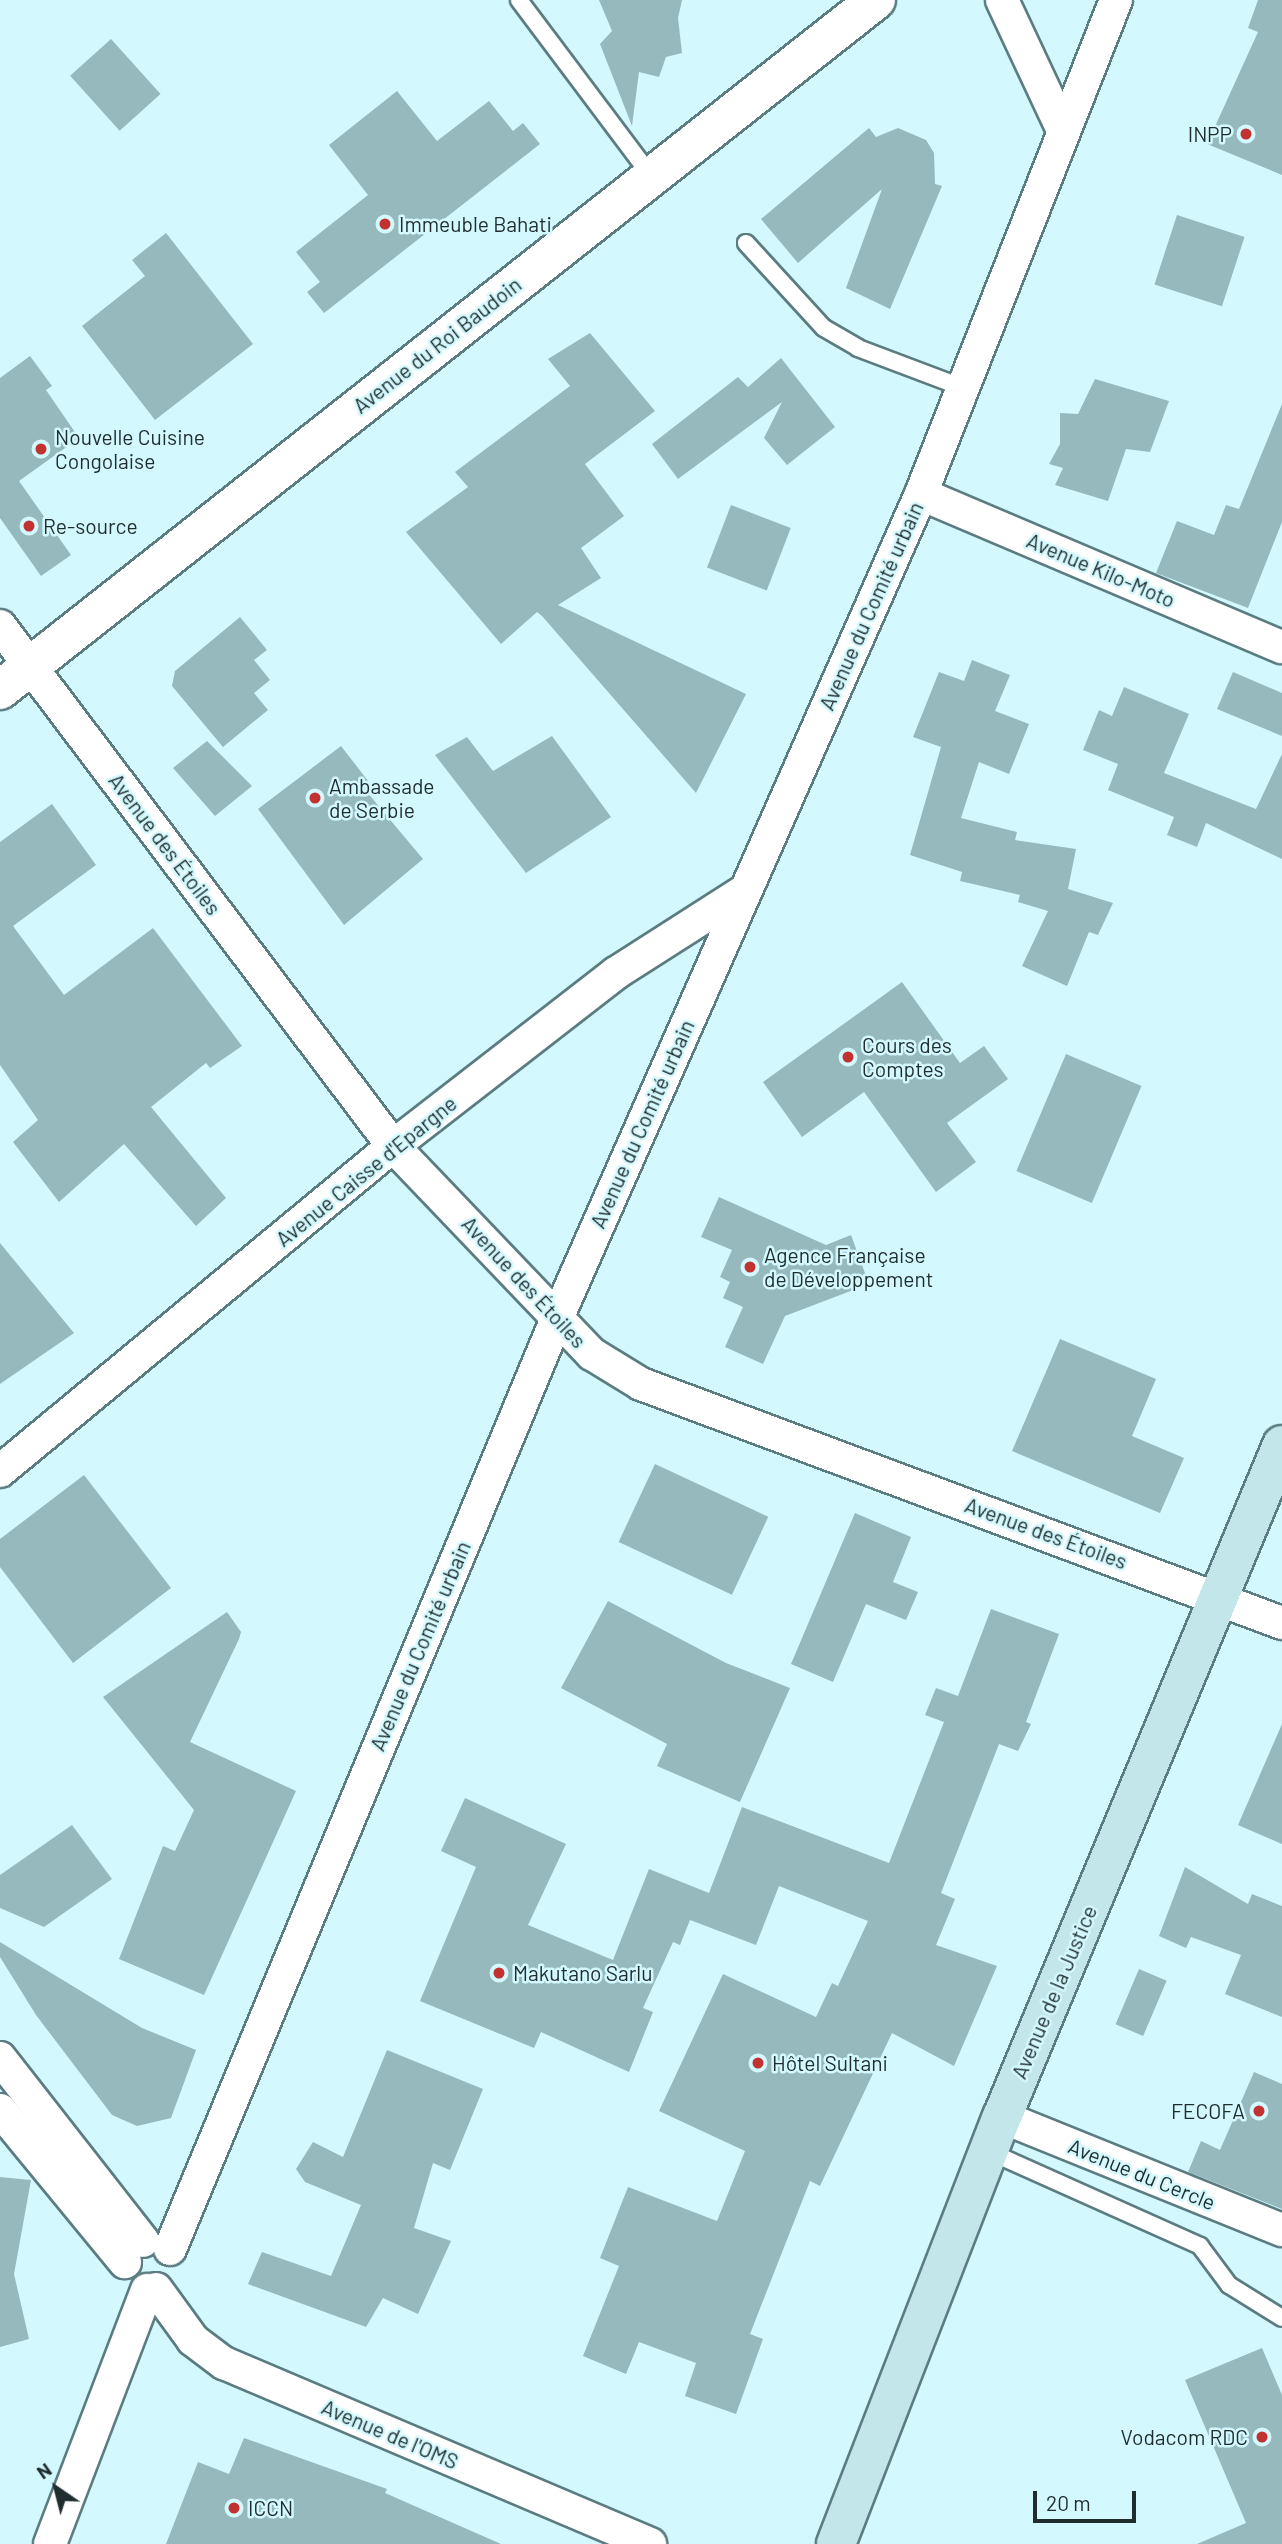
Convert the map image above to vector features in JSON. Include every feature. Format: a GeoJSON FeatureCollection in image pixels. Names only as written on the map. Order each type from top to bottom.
{"type":"FeatureCollection","features":[{"type":"Feature","properties":{"kind":"main road","name":"Avenue de la Justice"},"geometry":{"type":"LineString","coordinates":[[836,2544],[995,2134],[1282,1445]]}},
{"type":"Feature","properties":{"kind":"street","name":"Avenue du Roi Baudoin"},"geometry":{"type":"LineString","coordinates":[[0,690],[876,0]]}},
{"type":"Feature","properties":{"kind":"street"},"geometry":{"type":"LineString","coordinates":[[1002,0],[1062,128]]}},
{"type":"Feature","properties":{"kind":"street","name":"Avenue du Comité urbain"},"geometry":{"type":"LineString","coordinates":[[151,2289],[172,2277],[146,2251],[920,494],[1062,128],[1116,0]]}},
{"type":"Feature","properties":{"kind":"street","name":"Avenue Kilo-Moto"},"geometry":{"type":"LineString","coordinates":[[920,494],[1282,647]]}},
{"type":"Feature","properties":{"kind":"street","name":"Avenue des Étoiles"},"geometry":{"type":"LineString","coordinates":[[0,626],[393,1146],[592,1354],[641,1384],[1282,1623]]}},
{"type":"Feature","properties":{"kind":"street","name":"Avenue Caisse d'Epargne"},"geometry":{"type":"LineString","coordinates":[[0,1471],[393,1146],[616,973],[746,890]]}},
{"type":"Feature","properties":{"kind":"street"},"geometry":{"type":"LineString","coordinates":[[0,2058],[146,2251]]}},
{"type":"Feature","properties":{"kind":"street"},"geometry":{"type":"LineString","coordinates":[[0,2110],[146,2251]]}},
{"type":"Feature","properties":{"kind":"street","name":"Avenue du Cercle"},"geometry":{"type":"LineString","coordinates":[[995,2134],[1282,2230]]}},
{"type":"Feature","properties":{"kind":"street","name":"Avenue de l'OMS"},"geometry":{"type":"LineString","coordinates":[[146,2251],[130,2280],[151,2289],[193,2340],[224,2363],[650,2544]]}},
{"type":"Feature","properties":{"kind":"street"},"geometry":{"type":"LineString","coordinates":[[50,2544],[151,2289]]}},
{"type":"Feature","properties":{"kind":"lane"},"geometry":{"type":"LineString","coordinates":[[519,0],[651,176]]}},
{"type":"Feature","properties":{"kind":"lane"},"geometry":{"type":"LineString","coordinates":[[746,243],[824,328],[858,348],[961,387]]}},
{"type":"Feature","properties":{"kind":"lane"},"geometry":{"type":"LineString","coordinates":[[995,2134],[1200,2246],[1229,2285],[1282,2318]]}},
{"type":"Feature","properties":{"kind":"building"},"geometry":{"type":"Polygon","coordinates":[[[599,0],[682,0],[678,18],[682,53],[666,57],[659,77],[639,72],[632,126],[600,44],[612,31],[599,0]]]}},
{"type":"Feature","properties":{"kind":"building"},"geometry":{"type":"Polygon","coordinates":[[[1258,0],[1282,0],[1282,175],[1207,144],[1258,32],[1248,28],[1258,0]]]}},
{"type":"Feature","properties":{"kind":"building"},"geometry":{"type":"Polygon","coordinates":[[[111,39],[161,94],[120,131],[70,76],[111,39]]]}},
{"type":"Feature","properties":{"kind":"building","name":"Immeuble Bahati"},"geometry":{"type":"Polygon","coordinates":[[[397,91],[437,141],[489,101],[513,131],[523,123],[540,144],[324,313],[307,292],[320,282],[296,252],[368,195],[329,145],[397,91]]]}},
{"type":"Feature","properties":{"kind":"building"},"geometry":{"type":"Polygon","coordinates":[[[869,128],[876,137],[898,128],[926,140],[934,153],[935,184],[942,186],[890,309],[846,288],[882,189],[798,263],[761,219],[869,128]]]}},
{"type":"Feature","properties":{"kind":"building"},"geometry":{"type":"Polygon","coordinates":[[[1177,215],[1245,237],[1222,306],[1154,284],[1177,215]]]}},
{"type":"Feature","properties":{"kind":"building"},"geometry":{"type":"Polygon","coordinates":[[[166,233],[253,344],[155,420],[82,326],[145,276],[132,260],[166,233]]]}},
{"type":"Feature","properties":{"kind":"building"},"geometry":{"type":"Polygon","coordinates":[[[590,333],[655,411],[585,464],[624,516],[581,548],[601,578],[558,605],[746,694],[696,793],[542,616],[537,612],[501,644],[406,532],[468,487],[455,472],[570,386],[548,359],[590,333]]]}},
{"type":"Feature","properties":{"kind":"building"},"geometry":{"type":"Polygon","coordinates":[[[30,356],[52,386],[46,390],[79,438],[19,481],[71,555],[41,576],[0,518],[0,378],[30,356]]]}},
{"type":"Feature","properties":{"kind":"building"},"geometry":{"type":"Polygon","coordinates":[[[781,358],[835,427],[787,465],[764,438],[782,402],[678,479],[652,444],[738,377],[748,387],[781,358]]]}},
{"type":"Feature","properties":{"kind":"building"},"geometry":{"type":"Polygon","coordinates":[[[1095,379],[1169,401],[1150,452],[1126,449],[1108,501],[1055,485],[1063,468],[1049,464],[1060,444],[1060,413],[1078,414],[1095,379]]]}},
{"type":"Feature","properties":{"kind":"building"},"geometry":{"type":"Polygon","coordinates":[[[1282,404],[1282,522],[1248,608],[1156,573],[1177,521],[1214,535],[1226,505],[1239,509],[1282,404]]]}},
{"type":"Feature","properties":{"kind":"building"},"geometry":{"type":"Polygon","coordinates":[[[731,505],[791,528],[767,590],[707,568],[731,505]]]}},
{"type":"Feature","properties":{"kind":"building"},"geometry":{"type":"Polygon","coordinates":[[[240,617],[267,650],[254,660],[270,680],[254,693],[268,710],[223,747],[172,686],[175,671],[240,617]]]}},
{"type":"Feature","properties":{"kind":"building"},"geometry":{"type":"Polygon","coordinates":[[[972,660],[1010,675],[995,711],[1029,724],[1009,774],[979,762],[961,818],[1017,832],[1015,840],[1076,849],[1068,889],[1113,903],[1098,935],[1089,932],[1067,986],[1022,966],[1048,911],[1018,902],[1020,895],[960,881],[962,872],[910,855],[941,747],[913,737],[939,672],[964,681],[972,660]]]}},
{"type":"Feature","properties":{"kind":"building"},"geometry":{"type":"Polygon","coordinates":[[[1233,672],[1282,693],[1282,736],[1217,709],[1233,672]]]}},
{"type":"Feature","properties":{"kind":"building"},"geometry":{"type":"Polygon","coordinates":[[[1124,687],[1189,714],[1164,773],[1256,809],[1282,754],[1282,859],[1206,823],[1197,847],[1167,835],[1174,817],[1108,790],[1118,764],[1083,750],[1099,710],[1112,716],[1124,687]]]}},
{"type":"Feature","properties":{"kind":"building"},"geometry":{"type":"Polygon","coordinates":[[[552,736],[611,817],[526,873],[435,755],[467,737],[493,771],[552,736]]]}},
{"type":"Feature","properties":{"kind":"building"},"geometry":{"type":"Polygon","coordinates":[[[207,741],[252,786],[215,816],[173,768],[207,741]]]}},
{"type":"Feature","properties":{"kind":"building"},"geometry":{"type":"Polygon","coordinates":[[[341,746],[372,786],[366,791],[423,859],[344,925],[258,809],[341,746]]]}},
{"type":"Feature","properties":{"kind":"building"},"geometry":{"type":"Polygon","coordinates":[[[52,804],[96,865],[13,926],[64,995],[153,928],[242,1046],[210,1068],[206,1063],[151,1107],[226,1198],[196,1226],[124,1144],[59,1202],[13,1142],[38,1120],[0,1065],[0,842],[52,804]]]}},
{"type":"Feature","properties":{"kind":"building"},"geometry":{"type":"Polygon","coordinates":[[[902,982],[960,1063],[984,1046],[1008,1079],[947,1123],[976,1162],[936,1192],[864,1092],[802,1137],[763,1082],[902,982]]]}},
{"type":"Feature","properties":{"kind":"building"},"geometry":{"type":"Polygon","coordinates":[[[1066,1054],[1141,1086],[1092,1203],[1016,1171],[1066,1054]]]}},
{"type":"Feature","properties":{"kind":"building"},"geometry":{"type":"Polygon","coordinates":[[[719,1197],[826,1245],[851,1235],[869,1284],[785,1316],[763,1364],[725,1347],[743,1307],[723,1298],[730,1282],[720,1277],[732,1250],[701,1237],[719,1197]]]}},
{"type":"Feature","properties":{"kind":"building"},"geometry":{"type":"Polygon","coordinates":[[[0,1243],[74,1333],[0,1384],[0,1243]]]}},
{"type":"Feature","properties":{"kind":"building"},"geometry":{"type":"Polygon","coordinates":[[[1060,1339],[1156,1379],[1132,1436],[1184,1458],[1160,1513],[1012,1451],[1060,1339]]]}},
{"type":"Feature","properties":{"kind":"building"},"geometry":{"type":"Polygon","coordinates":[[[655,1464],[768,1517],[732,1595],[619,1542],[655,1464]]]}},
{"type":"Feature","properties":{"kind":"building"},"geometry":{"type":"Polygon","coordinates":[[[84,1475],[171,1588],[73,1663],[0,1567],[0,1539],[84,1475]]]}},
{"type":"Feature","properties":{"kind":"building"},"geometry":{"type":"Polygon","coordinates":[[[855,1513],[911,1537],[893,1582],[918,1592],[906,1620],[866,1604],[833,1682],[791,1664],[855,1513]]]}},
{"type":"Feature","properties":{"kind":"building"},"geometry":{"type":"Polygon","coordinates":[[[608,1601],[726,1663],[790,1688],[740,1802],[657,1766],[667,1744],[561,1688],[608,1601]]]}},
{"type":"Feature","properties":{"kind":"building"},"geometry":{"type":"Polygon","coordinates":[[[991,1609],[1059,1634],[1026,1722],[1031,1724],[1018,1751],[999,1744],[941,1893],[955,1899],[936,1945],[997,1966],[954,2066],[892,2033],[820,2186],[810,2181],[750,2334],[763,2339],[736,2414],[685,2396],[696,2363],[639,2342],[626,2374],[583,2356],[619,2266],[600,2258],[628,2187],[717,2221],[745,2151],[659,2111],[723,1974],[816,2017],[832,1983],[838,1986],[868,1921],[779,1886],[756,1945],[690,1920],[680,1945],[673,1942],[643,2008],[653,2012],[629,2072],[541,2032],[534,2048],[420,2001],[476,1867],[441,1851],[465,1798],[566,1844],[528,1925],[613,1960],[649,1869],[709,1893],[742,1807],[889,1863],[944,1722],[925,1715],[936,1688],[958,1696],[991,1609]]]}},
{"type":"Feature","properties":{"kind":"building"},"geometry":{"type":"Polygon","coordinates":[[[227,1612],[241,1632],[190,1742],[296,1791],[204,1995],[119,1959],[163,1846],[175,1851],[194,1810],[103,1697],[227,1612]]]}},
{"type":"Feature","properties":{"kind":"building"},"geometry":{"type":"Polygon","coordinates":[[[1282,1724],[1282,1844],[1238,1825],[1282,1724]]]}},
{"type":"Feature","properties":{"kind":"building"},"geometry":{"type":"Polygon","coordinates":[[[72,1825],[112,1879],[44,1927],[0,1908],[0,1875],[72,1825]]]}},
{"type":"Feature","properties":{"kind":"building"},"geometry":{"type":"Polygon","coordinates":[[[1185,1867],[1248,1904],[1252,1894],[1282,1906],[1282,2017],[1225,1994],[1241,1955],[1191,1937],[1186,1948],[1159,1936],[1185,1867]]]}},
{"type":"Feature","properties":{"kind":"building"},"geometry":{"type":"Polygon","coordinates":[[[0,1942],[142,2028],[196,2050],[171,2118],[137,2126],[112,2115],[36,2015],[0,1957],[0,1942]]]}},
{"type":"Feature","properties":{"kind":"building"},"geometry":{"type":"Polygon","coordinates":[[[1139,1969],[1167,1981],[1143,2036],[1116,2024],[1139,1969]]]}},
{"type":"Feature","properties":{"kind":"building"},"geometry":{"type":"Polygon","coordinates":[[[387,2050],[483,2089],[450,2170],[433,2163],[414,2228],[451,2241],[418,2314],[383,2298],[366,2327],[248,2284],[262,2252],[331,2276],[361,2205],[305,2182],[296,2169],[313,2142],[343,2157],[387,2050]]]}},
{"type":"Feature","properties":{"kind":"building"},"geometry":{"type":"Polygon","coordinates":[[[1254,2072],[1282,2084],[1282,2209],[1188,2172],[1201,2141],[1220,2150],[1254,2072]]]}},
{"type":"Feature","properties":{"kind":"building"},"geometry":{"type":"Polygon","coordinates":[[[0,2177],[31,2180],[14,2274],[29,2339],[0,2347],[0,2177]]]}},
{"type":"Feature","properties":{"kind":"building"},"geometry":{"type":"Polygon","coordinates":[[[1262,2348],[1282,2395],[1282,2544],[1197,2544],[1246,2523],[1185,2380],[1262,2348]]]}},
{"type":"Feature","properties":{"kind":"building"},"geometry":{"type":"Polygon","coordinates":[[[244,2438],[387,2489],[385,2493],[501,2544],[166,2544],[198,2462],[229,2474],[244,2438]]]}},
{"type":"Feature","properties":{"kind":"place","name":"INPP"},"geometry":{"type":"Point","coordinates":[1246,134]}},
{"type":"Feature","properties":{"kind":"place","name":"Immeuble Bahati"},"geometry":{"type":"Point","coordinates":[385,224]}},
{"type":"Feature","properties":{"kind":"place","name":"Nouvelle Cuisine Congolaise"},"geometry":{"type":"Point","coordinates":[41,449]}},
{"type":"Feature","properties":{"kind":"place","name":"Re-source"},"geometry":{"type":"Point","coordinates":[29,526]}},
{"type":"Feature","properties":{"kind":"place","name":"Ambassade de Serbie"},"geometry":{"type":"Point","coordinates":[315,798]}},
{"type":"Feature","properties":{"kind":"place","name":"Cours des Comptes"},"geometry":{"type":"Point","coordinates":[848,1057]}},
{"type":"Feature","properties":{"kind":"place","name":"Agence Française de Développement"},"geometry":{"type":"Point","coordinates":[750,1267]}},
{"type":"Feature","properties":{"kind":"place","name":"Makutano Sarlu"},"geometry":{"type":"Point","coordinates":[499,1973]}},
{"type":"Feature","properties":{"kind":"place","name":"Hôtel Sultani"},"geometry":{"type":"Point","coordinates":[758,2063]}},
{"type":"Feature","properties":{"kind":"place","name":"FECOFA"},"geometry":{"type":"Point","coordinates":[1259,2111]}},
{"type":"Feature","properties":{"kind":"place","name":"Vodacom RDC"},"geometry":{"type":"Point","coordinates":[1262,2437]}},
{"type":"Feature","properties":{"kind":"place","name":"ICCN"},"geometry":{"type":"Point","coordinates":[234,2508]}}]}
